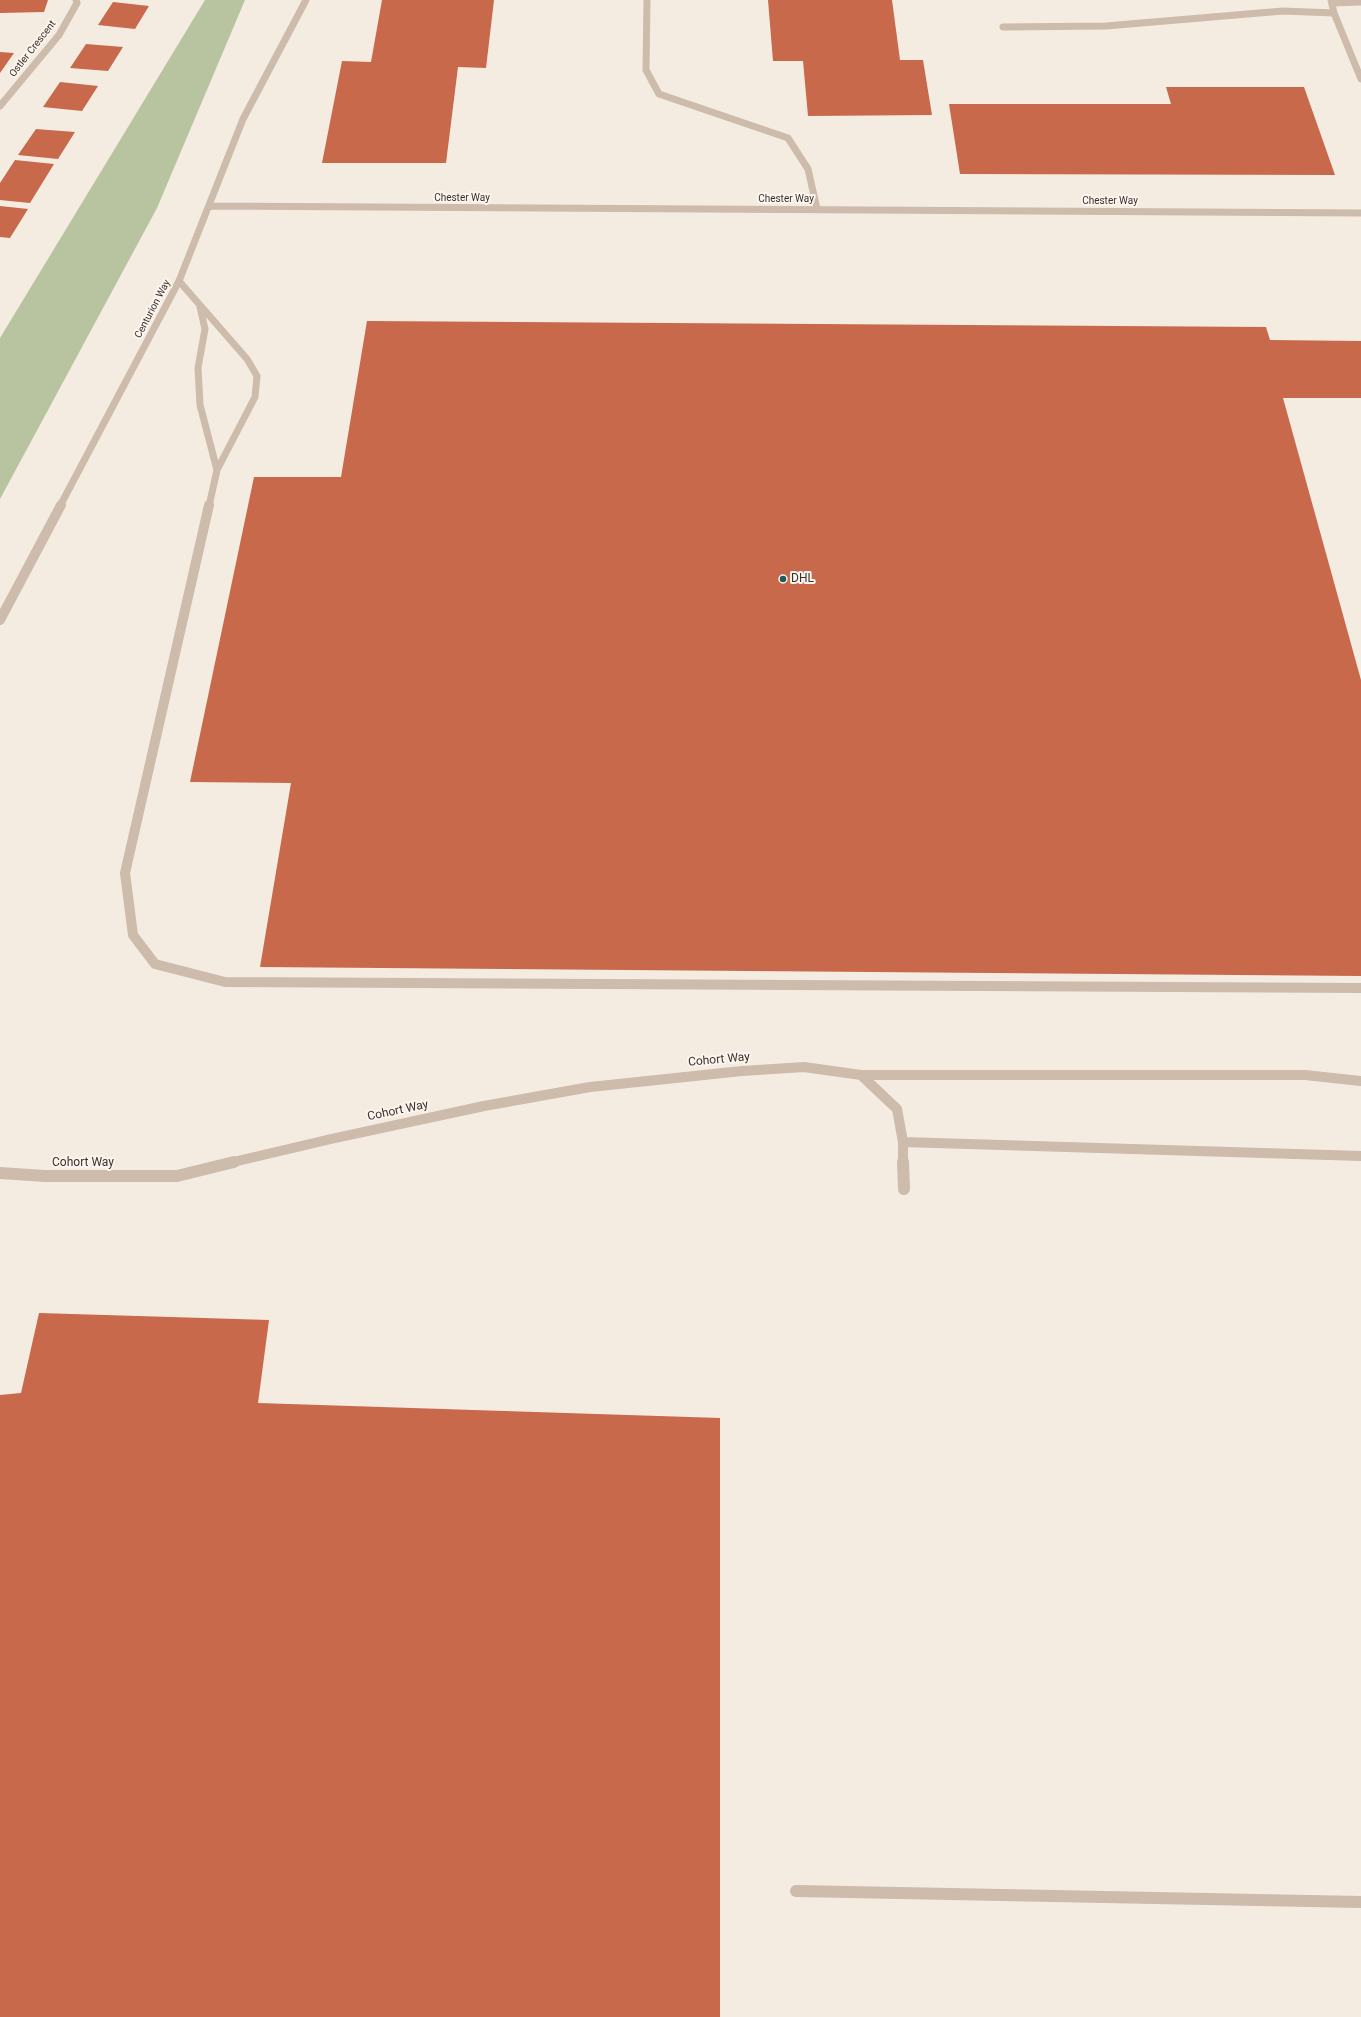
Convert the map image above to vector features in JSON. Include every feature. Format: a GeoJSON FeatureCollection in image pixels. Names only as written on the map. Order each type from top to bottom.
{"type":"FeatureCollection","features":[{"type":"Feature","properties":{"kind":"street","name":"Ostler Crescent"},"geometry":{"type":"LineString","coordinates":[[0,106],[59,35],[76,3],[76,0]]}},
{"type":"Feature","properties":{"kind":"street","name":"Centurion Way"},"geometry":{"type":"LineString","coordinates":[[0,620],[179,281],[210,206],[243,119],[306,0]]}},
{"type":"Feature","properties":{"kind":"street"},"geometry":{"type":"LineString","coordinates":[[647,0],[646,70],[659,94],[788,138],[808,169],[817,209]]}},
{"type":"Feature","properties":{"kind":"street"},"geometry":{"type":"LineString","coordinates":[[1361,2],[1332,1],[1334,13],[1361,78]]}},
{"type":"Feature","properties":{"kind":"street"},"geometry":{"type":"LineString","coordinates":[[1003,27],[1106,26],[1283,11],[1334,13]]}},
{"type":"Feature","properties":{"kind":"street","name":"Chester Way"},"geometry":{"type":"LineString","coordinates":[[210,206],[1361,213]]}},
{"type":"Feature","properties":{"kind":"street"},"geometry":{"type":"LineString","coordinates":[[179,281],[247,359],[258,376],[255,397],[217,470],[125,873],[133,935],[155,964],[225,982],[1361,988]]}},
{"type":"Feature","properties":{"kind":"street"},"geometry":{"type":"LineString","coordinates":[[199,305],[205,329],[198,368],[200,405],[217,470]]}},
{"type":"Feature","properties":{"kind":"street","name":"Cohort Way"},"geometry":{"type":"LineString","coordinates":[[0,1173],[45,1176],[177,1176],[331,1139],[484,1106],[590,1087],[742,1071],[804,1067],[861,1075],[1305,1075],[1361,1081]]}},
{"type":"Feature","properties":{"kind":"street"},"geometry":{"type":"LineString","coordinates":[[861,1075],[897,1109],[903,1142],[904,1190]]}},
{"type":"Feature","properties":{"kind":"street"},"geometry":{"type":"LineString","coordinates":[[903,1142],[1361,1156]]}},
{"type":"Feature","properties":{"kind":"street"},"geometry":{"type":"LineString","coordinates":[[796,1891],[1361,1902]]}},
{"type":"Feature","properties":{"kind":"green space"},"geometry":{"type":"Polygon","coordinates":[[[205,0],[245,0],[157,208],[0,499],[0,338],[205,0]]]}},
{"type":"Feature","properties":{"kind":"building"},"geometry":{"type":"Polygon","coordinates":[[[0,0],[48,0],[44,12],[0,13],[0,0]]]}},
{"type":"Feature","properties":{"kind":"building"},"geometry":{"type":"Polygon","coordinates":[[[382,0],[494,0],[486,68],[458,67],[446,163],[322,163],[342,61],[371,62],[382,0]]]}},
{"type":"Feature","properties":{"kind":"building"},"geometry":{"type":"Polygon","coordinates":[[[768,0],[892,0],[900,60],[923,60],[932,115],[808,116],[803,61],[773,61],[768,0]]]}},
{"type":"Feature","properties":{"kind":"building"},"geometry":{"type":"Polygon","coordinates":[[[113,2],[149,6],[135,29],[98,25],[113,2]]]}},
{"type":"Feature","properties":{"kind":"building"},"geometry":{"type":"Polygon","coordinates":[[[86,44],[123,47],[108,71],[70,68],[86,44]]]}},
{"type":"Feature","properties":{"kind":"building"},"geometry":{"type":"Polygon","coordinates":[[[0,52],[14,53],[0,73],[0,52]]]}},
{"type":"Feature","properties":{"kind":"building"},"geometry":{"type":"Polygon","coordinates":[[[60,82],[98,86],[82,111],[43,107],[60,82]]]}},
{"type":"Feature","properties":{"kind":"building"},"geometry":{"type":"Polygon","coordinates":[[[1166,87],[1304,87],[1335,175],[960,174],[949,104],[1171,104],[1166,87]]]}},
{"type":"Feature","properties":{"kind":"building"},"geometry":{"type":"Polygon","coordinates":[[[36,129],[75,132],[58,159],[18,155],[36,129]]]}},
{"type":"Feature","properties":{"kind":"building"},"geometry":{"type":"Polygon","coordinates":[[[15,160],[54,164],[30,203],[0,200],[0,183],[15,160]]]}},
{"type":"Feature","properties":{"kind":"building"},"geometry":{"type":"Polygon","coordinates":[[[0,206],[28,209],[10,238],[0,237],[0,206]]]}},
{"type":"Feature","properties":{"kind":"building","name":"DHL"},"geometry":{"type":"Polygon","coordinates":[[[367,321],[1266,327],[1270,340],[1361,341],[1361,398],[1283,398],[1361,680],[1361,976],[260,967],[291,783],[190,782],[254,477],[341,477],[367,321]]]}},
{"type":"Feature","properties":{"kind":"building"},"geometry":{"type":"Polygon","coordinates":[[[39,1313],[269,1320],[258,1403],[720,1418],[720,2017],[0,2017],[0,1395],[21,1393],[39,1313]]]}},
{"type":"Feature","properties":{"kind":"place","name":"DHL"},"geometry":{"type":"Point","coordinates":[783,579]}}]}
